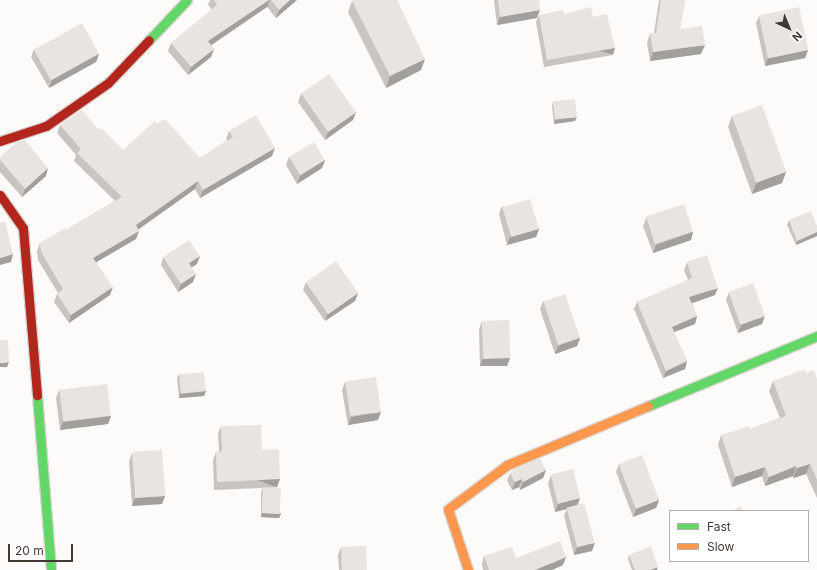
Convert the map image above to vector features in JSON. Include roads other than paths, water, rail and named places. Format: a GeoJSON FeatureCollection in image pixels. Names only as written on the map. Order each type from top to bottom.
{"type":"FeatureCollection","features":[{"type":"Feature","properties":{"kind":"street"},"geometry":{"type":"LineString","coordinates":[[0,141],[46,126],[108,83],[186,0]]}},
{"type":"Feature","properties":{"kind":"street"},"geometry":{"type":"LineString","coordinates":[[0,195],[23,228],[51,570]]}},
{"type":"Feature","properties":{"kind":"street"},"geometry":{"type":"LineString","coordinates":[[468,570],[448,509],[507,465],[817,336]]}}]}
